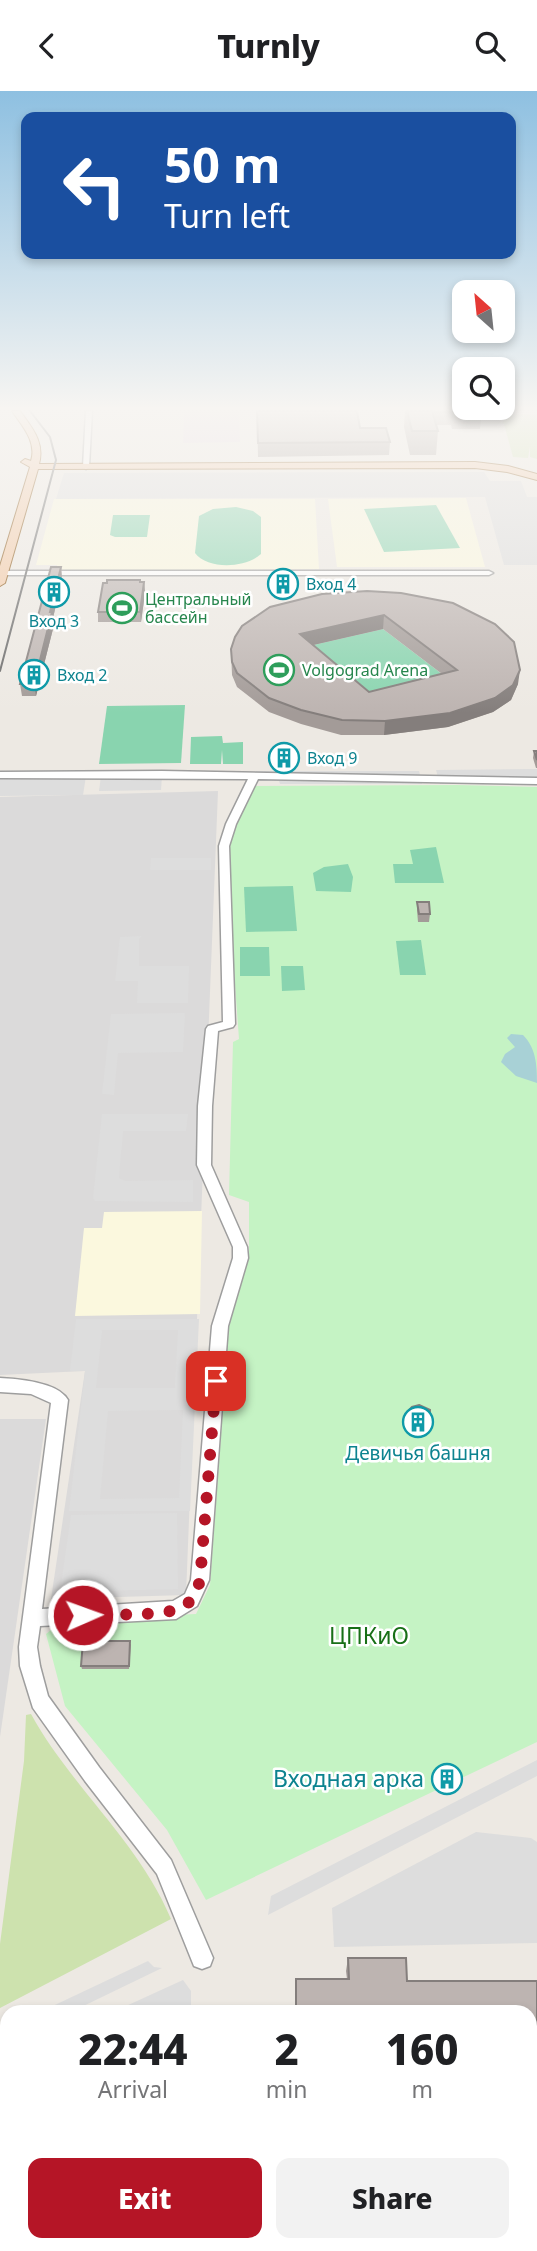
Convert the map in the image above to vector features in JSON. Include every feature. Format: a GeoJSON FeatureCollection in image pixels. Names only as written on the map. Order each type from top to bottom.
{"type":"FeatureCollection","features":[{"type":"Feature","properties":{"kind":"main road"},"geometry":{"type":"LineString","coordinates":[[0,583],[20,512]]}},
{"type":"Feature","properties":{"kind":"street"},"geometry":{"type":"LineString","coordinates":[[4,573],[489,573]]}},
{"type":"Feature","properties":{"kind":"street"},"geometry":{"type":"LineString","coordinates":[[0,775],[162,774],[537,781]]}},
{"type":"Feature","properties":{"kind":"street"},"geometry":{"type":"LineString","coordinates":[[31,1618],[176,1610],[191,1600],[200,1580],[220,1326],[222,1312],[235,1284],[241,1260],[240,1247],[204,1165],[212,1029],[229,1024],[223,854],[231,824],[254,777]]}},
{"type":"Feature","properties":{"kind":"street"},"geometry":{"type":"LineString","coordinates":[[0,1385],[26,1385],[48,1392],[60,1400],[31,1618],[30,1666],[40,1701],[164,1867],[202,1958]]}},
{"type":"Feature","properties":{"kind":"shaded area"},"geometry":{"type":"Polygon","coordinates":[[[51,512],[316,512],[319,569],[56,571],[57,565],[36,565],[51,512]]]}},
{"type":"Feature","properties":{"kind":"shaded area"},"geometry":{"type":"Polygon","coordinates":[[[330,512],[470,512],[485,567],[337,567],[330,512]]]}},
{"type":"Feature","properties":{"kind":"shaded area"},"geometry":{"type":"Polygon","coordinates":[[[489,512],[537,512],[537,565],[504,565],[489,512]]]}},
{"type":"Feature","properties":{"kind":"shaded area"},"geometry":{"type":"Polygon","coordinates":[[[537,769],[537,784],[440,784],[436,770],[537,769]]]}},
{"type":"Feature","properties":{"kind":"shaded area"},"geometry":{"type":"Polygon","coordinates":[[[256,771],[419,771],[422,784],[280,784],[279,781],[256,781],[256,771]]]}},
{"type":"Feature","properties":{"kind":"shaded area"},"geometry":{"type":"Polygon","coordinates":[[[86,776],[83,795],[0,796],[0,777],[86,776]]]}},
{"type":"Feature","properties":{"kind":"shaded area"},"geometry":{"type":"Polygon","coordinates":[[[101,776],[162,776],[161,790],[99,791],[101,776]]]}},
{"type":"Feature","properties":{"kind":"shaded area"},"geometry":{"type":"Polygon","coordinates":[[[218,791],[186,1595],[51,1599],[85,1371],[0,1375],[0,797],[218,791]]]}},
{"type":"Feature","properties":{"kind":"shaded area"},"geometry":{"type":"Polygon","coordinates":[[[151,858],[211,858],[211,870],[150,870],[151,858]]]}},
{"type":"Feature","properties":{"kind":"shaded area"},"geometry":{"type":"Polygon","coordinates":[[[142,936],[139,939],[139,966],[189,966],[188,1003],[137,1003],[138,981],[115,981],[120,937],[142,936]]]}},
{"type":"Feature","properties":{"kind":"shaded area"},"geometry":{"type":"Polygon","coordinates":[[[185,1013],[183,1052],[118,1053],[114,1095],[102,1094],[111,1014],[185,1013]]]}},
{"type":"Feature","properties":{"kind":"shaded area"},"geometry":{"type":"Polygon","coordinates":[[[102,1114],[188,1114],[186,1131],[123,1131],[119,1178],[125,1181],[193,1180],[193,1202],[95,1201],[93,1198],[102,1114]]]}},
{"type":"Feature","properties":{"kind":"shaded area"},"geometry":{"type":"Polygon","coordinates":[[[202,1211],[200,1314],[75,1316],[84,1228],[102,1228],[104,1212],[202,1211]]]}},
{"type":"Feature","properties":{"kind":"shaded area"},"geometry":{"type":"Polygon","coordinates":[[[76,1319],[199,1319],[190,1511],[69,1511],[85,1371],[70,1371],[76,1319]],[[102,1330],[96,1388],[175,1388],[178,1330],[102,1330]],[[183,1410],[108,1411],[100,1499],[179,1498],[183,1410]]]}},
{"type":"Feature","properties":{"kind":"shaded area"},"geometry":{"type":"Polygon","coordinates":[[[0,1419],[46,1419],[0,1737],[0,1419]]]}},
{"type":"Feature","properties":{"kind":"shaded area"},"geometry":{"type":"Polygon","coordinates":[[[177,1513],[178,1589],[60,1592],[71,1515],[177,1513]]]}},
{"type":"Feature","properties":{"kind":"shaded area"},"geometry":{"type":"Polygon","coordinates":[[[537,1760],[537,1776],[268,1915],[271,1896],[537,1760]]]}},
{"type":"Feature","properties":{"kind":"shaded area"},"geometry":{"type":"Polygon","coordinates":[[[476,1832],[531,1838],[537,1842],[537,1943],[334,1947],[332,1908],[476,1832]]]}},
{"type":"Feature","properties":{"kind":"shaded area"},"geometry":{"type":"Polygon","coordinates":[[[148,1961],[154,1967],[162,1968],[85,2005],[55,2005],[148,1961]]]}},
{"type":"Feature","properties":{"kind":"shaded area"},"geometry":{"type":"Polygon","coordinates":[[[183,1980],[191,1991],[191,2005],[128,2005],[183,1980]]]}},
{"type":"Feature","properties":{"kind":"green space"},"geometry":{"type":"Polygon","coordinates":[[[207,512],[254,512],[261,517],[261,554],[246,562],[227,565],[201,558],[195,553],[199,516],[207,512]]]}},
{"type":"Feature","properties":{"kind":"green space"},"geometry":{"type":"Polygon","coordinates":[[[365,512],[440,512],[460,548],[384,552],[365,512]]]}},
{"type":"Feature","properties":{"kind":"green space"},"geometry":{"type":"Polygon","coordinates":[[[113,515],[150,515],[147,537],[110,535],[113,515]]]}},
{"type":"Feature","properties":{"kind":"green space"},"geometry":{"type":"Polygon","coordinates":[[[383,629],[455,684],[368,706],[300,648],[383,629]]]}},
{"type":"Feature","properties":{"kind":"green space"},"geometry":{"type":"Polygon","coordinates":[[[185,705],[181,763],[99,764],[107,706],[185,705]]]}},
{"type":"Feature","properties":{"kind":"green space"},"geometry":{"type":"Polygon","coordinates":[[[222,736],[223,743],[243,742],[243,764],[223,764],[222,750],[221,764],[190,764],[191,737],[222,736]]]}},
{"type":"Feature","properties":{"kind":"green space","name":"ЦПКиО"},"geometry":{"type":"Polygon","coordinates":[[[252,786],[537,787],[537,1742],[206,1900],[167,1830],[65,1706],[46,1634],[63,1620],[196,1614],[210,1585],[230,1313],[249,1256],[249,1202],[229,1195],[233,1042],[239,1039],[225,849],[252,786]]]}},
{"type":"Feature","properties":{"kind":"green space"},"geometry":{"type":"Polygon","coordinates":[[[436,847],[444,883],[395,883],[393,864],[413,864],[410,850],[436,847]]]}},
{"type":"Feature","properties":{"kind":"green space"},"geometry":{"type":"Polygon","coordinates":[[[348,864],[353,877],[351,892],[316,891],[313,873],[324,867],[348,864]]]}},
{"type":"Feature","properties":{"kind":"green space"},"geometry":{"type":"Polygon","coordinates":[[[293,886],[297,931],[246,932],[244,887],[293,886]]]}},
{"type":"Feature","properties":{"kind":"green space"},"geometry":{"type":"Polygon","coordinates":[[[421,940],[426,975],[400,975],[396,941],[421,940]]]}},
{"type":"Feature","properties":{"kind":"green space"},"geometry":{"type":"Polygon","coordinates":[[[240,947],[269,947],[270,976],[240,976],[240,947]]]}},
{"type":"Feature","properties":{"kind":"green space"},"geometry":{"type":"Polygon","coordinates":[[[281,966],[303,966],[305,990],[282,991],[281,966]]]}},
{"type":"Feature","properties":{"kind":"green space"},"geometry":{"type":"Polygon","coordinates":[[[31,1714],[65,1766],[141,1865],[171,1919],[6,2005],[0,2005],[0,1944],[24,1761],[26,1715],[31,1714]]]}},
{"type":"Feature","properties":{"kind":"water"},"geometry":{"type":"Polygon","coordinates":[[[511,1034],[523,1035],[531,1045],[536,1063],[537,1083],[516,1076],[501,1062],[505,1054],[515,1047],[507,1038],[511,1034]]]}},
{"type":"Feature","properties":{"kind":"building"},"geometry":{"type":"Polygon","coordinates":[[[51,567],[61,567],[34,684],[20,684],[51,567]]]}},
{"type":"Feature","properties":{"kind":"building","name":"Центральный бассейн"},"geometry":{"type":"Polygon","coordinates":[[[107,580],[144,582],[140,612],[98,612],[103,583],[107,583],[107,580]]]}},
{"type":"Feature","properties":{"kind":"building","name":"Volgograd Arena"},"geometry":{"type":"Polygon","coordinates":[[[367,591],[401,593],[453,603],[495,624],[514,642],[520,670],[513,685],[495,698],[450,713],[385,721],[342,720],[301,710],[269,698],[237,673],[232,662],[231,649],[235,637],[242,626],[270,607],[322,594],[367,591]],[[384,615],[300,634],[369,692],[457,670],[384,615]]]}},
{"type":"Feature","properties":{"kind":"building"},"geometry":{"type":"Polygon","coordinates":[[[417,902],[429,902],[430,914],[419,914],[417,902]]]}},
{"type":"Feature","properties":{"kind":"building"},"geometry":{"type":"Polygon","coordinates":[[[419,1405],[430,1410],[430,1420],[421,1425],[408,1419],[407,1412],[419,1405]]]}},
{"type":"Feature","properties":{"kind":"building"},"geometry":{"type":"Polygon","coordinates":[[[83,1641],[130,1641],[129,1666],[81,1666],[83,1641]]]}},
{"type":"Feature","properties":{"kind":"building"},"geometry":{"type":"Polygon","coordinates":[[[348,1958],[406,1958],[407,1981],[537,1981],[537,2005],[296,2005],[296,1979],[349,1979],[348,1958]]]}},
{"type":"Feature","properties":{"kind":"tram line"},"geometry":{"type":"LineString","coordinates":[[0,671],[42,512]]}},
{"type":"Feature","properties":{"kind":"place","name":"Вход 4"},"geometry":{"type":"Point","coordinates":[283,584]}},
{"type":"Feature","properties":{"kind":"place","name":"Вход 3"},"geometry":{"type":"Point","coordinates":[54,592]}},
{"type":"Feature","properties":{"kind":"place","name":"Центральный бассейн"},"geometry":{"type":"Point","coordinates":[122,608]}},
{"type":"Feature","properties":{"kind":"place","name":"Volgograd Arena"},"geometry":{"type":"Point","coordinates":[279,670]}},
{"type":"Feature","properties":{"kind":"place","name":"Вход 2"},"geometry":{"type":"Point","coordinates":[34,675]}},
{"type":"Feature","properties":{"kind":"place","name":"Вход 9"},"geometry":{"type":"Point","coordinates":[284,758]}},
{"type":"Feature","properties":{"kind":"place","name":"Девичья башня"},"geometry":{"type":"Point","coordinates":[418,1422]}},
{"type":"Feature","properties":{"kind":"place","name":"Входная арка"},"geometry":{"type":"Point","coordinates":[447,1779]}},
{"type":"Feature","properties":{"kind":"route"},"geometry":{"type":"LineString","coordinates":[[83,1615],[176,1610],[191,1600],[197,1590],[216,1381]]}}]}
